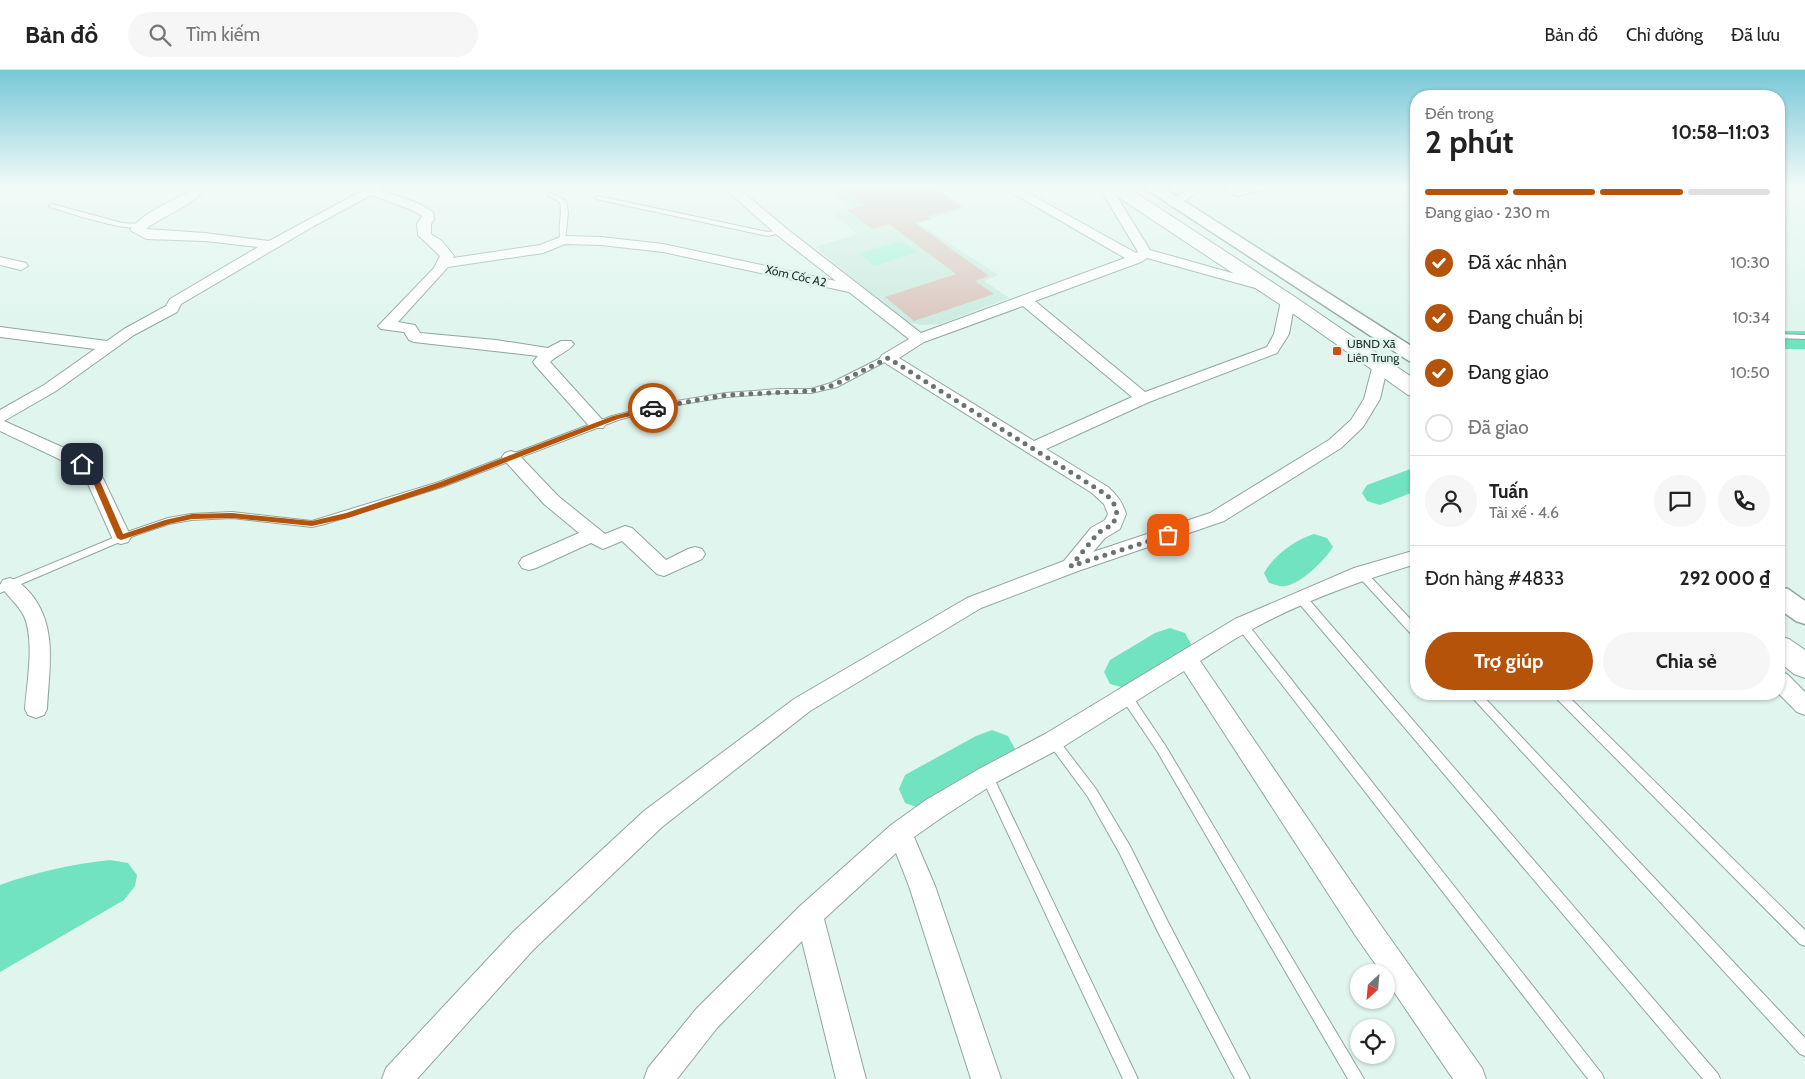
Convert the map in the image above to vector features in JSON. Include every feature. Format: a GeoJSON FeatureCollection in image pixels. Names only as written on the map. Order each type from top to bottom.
{"type":"FeatureCollection","features":[{"type":"Feature","properties":{"kind":"main road"},"geometry":{"type":"LineString","coordinates":[[1186,234],[1288,301],[1410,386]]}},
{"type":"Feature","properties":{"kind":"main road"},"geometry":{"type":"LineString","coordinates":[[1785,651],[1805,666]]}},
{"type":"Feature","properties":{"kind":"street"},"geometry":{"type":"LineString","coordinates":[[144,234],[205,237],[271,245]]}},
{"type":"Feature","properties":{"kind":"street"},"geometry":{"type":"LineString","coordinates":[[0,417],[50,388],[129,332],[172,309],[175,302],[289,234]]}},
{"type":"Feature","properties":{"kind":"street"},"geometry":{"type":"LineString","coordinates":[[426,234],[447,256],[444,264],[420,293],[386,326],[410,328],[414,337],[496,345],[550,353]]}},
{"type":"Feature","properties":{"kind":"street"},"geometry":{"type":"LineString","coordinates":[[785,234],[919,339]]}},
{"type":"Feature","properties":{"kind":"street"},"geometry":{"type":"LineString","coordinates":[[1098,234],[1140,256],[1266,287]]}},
{"type":"Feature","properties":{"kind":"street"},"geometry":{"type":"LineString","coordinates":[[1129,234],[1140,256]]}},
{"type":"Feature","properties":{"kind":"street"},"geometry":{"type":"LineString","coordinates":[[1223,234],[1410,353]]}},
{"type":"Feature","properties":{"kind":"street","name":"Xóm Cốc A2"},"geometry":{"type":"LineString","coordinates":[[444,264],[543,249],[563,240],[601,240],[663,248],[854,289]]}},
{"type":"Feature","properties":{"kind":"street"},"geometry":{"type":"LineString","coordinates":[[1071,566],[1098,533],[1113,524],[1117,514],[1114,504],[1103,492],[888,358],[919,339],[1140,256]]}},
{"type":"Feature","properties":{"kind":"street"},"geometry":{"type":"LineString","coordinates":[[0,261],[21,266]]}},
{"type":"Feature","properties":{"kind":"street"},"geometry":{"type":"LineString","coordinates":[[1025,300],[1143,398]]}},
{"type":"Feature","properties":{"kind":"street"},"geometry":{"type":"LineString","coordinates":[[1033,448],[1143,398],[1272,350],[1280,339],[1288,301]]}},
{"type":"Feature","properties":{"kind":"street"},"geometry":{"type":"LineString","coordinates":[[0,332],[110,346]]}},
{"type":"Feature","properties":{"kind":"street"},"geometry":{"type":"LineString","coordinates":[[566,344],[550,353],[541,362],[597,424]]}},
{"type":"Feature","properties":{"kind":"street"},"geometry":{"type":"LineString","coordinates":[[397,1079],[523,941],[653,819],[802,705],[974,603],[1071,566],[1218,517],[1336,444],[1357,423],[1372,399],[1380,364]]}},
{"type":"Feature","properties":{"kind":"street"},"geometry":{"type":"LineString","coordinates":[[0,426],[65,455],[92,472],[121,538]]}},
{"type":"Feature","properties":{"kind":"street"},"geometry":{"type":"LineString","coordinates":[[511,457],[551,500],[603,542],[625,533],[664,569],[695,554]]}},
{"type":"Feature","properties":{"kind":"street"},"geometry":{"type":"LineString","coordinates":[[530,563],[593,534]]}},
{"type":"Feature","properties":{"kind":"street"},"geometry":{"type":"LineString","coordinates":[[664,1077],[706,1018],[809,915],[900,834],[935,808],[987,776],[1054,741],[1242,625],[1300,598],[1361,573],[1410,559]]}},
{"type":"Feature","properties":{"kind":"street"},"geometry":{"type":"LineString","coordinates":[[5,587],[32,612],[37,623],[36,709]]}},
{"type":"Feature","properties":{"kind":"street"},"geometry":{"type":"LineString","coordinates":[[1785,600],[1805,614]]}},
{"type":"Feature","properties":{"kind":"street"},"geometry":{"type":"LineString","coordinates":[[1187,659],[1365,926],[1471,1079]]}},
{"type":"Feature","properties":{"kind":"street"},"geometry":{"type":"LineString","coordinates":[[1785,686],[1805,706]]}},
{"type":"Feature","properties":{"kind":"street"},"geometry":{"type":"LineString","coordinates":[[900,834],[922,886],[986,1079]]}},
{"type":"Feature","properties":{"kind":"street"},"geometry":{"type":"LineString","coordinates":[[809,915],[852,1079]]}},
{"type":"Feature","properties":{"kind":"lane"},"geometry":{"type":"LineString","coordinates":[[562,234],[563,240]]}},
{"type":"Feature","properties":{"kind":"lane"},"geometry":{"type":"LineString","coordinates":[[1785,336],[1805,337]]}},
{"type":"Feature","properties":{"kind":"lane"},"geometry":{"type":"LineString","coordinates":[[5,587],[121,538],[168,521],[192,517],[232,515],[312,524],[442,484],[597,424],[664,405],[726,395],[811,391],[834,385],[888,358]]}},
{"type":"Feature","properties":{"kind":"lane"},"geometry":{"type":"LineString","coordinates":[[1361,573],[1410,626]]}},
{"type":"Feature","properties":{"kind":"lane"},"geometry":{"type":"LineString","coordinates":[[1300,598],[1713,1079]]}},
{"type":"Feature","properties":{"kind":"lane"},"geometry":{"type":"LineString","coordinates":[[1242,625],[1597,1079]]}},
{"type":"Feature","properties":{"kind":"lane"},"geometry":{"type":"LineString","coordinates":[[1126,696],[1161,748],[1356,1079]]}},
{"type":"Feature","properties":{"kind":"lane"},"geometry":{"type":"LineString","coordinates":[[1480,700],[1805,1048]]}},
{"type":"Feature","properties":{"kind":"lane"},"geometry":{"type":"LineString","coordinates":[[1565,700],[1805,939]]}},
{"type":"Feature","properties":{"kind":"lane"},"geometry":{"type":"LineString","coordinates":[[1054,741],[1092,793],[1125,850],[1243,1079]]}},
{"type":"Feature","properties":{"kind":"lane"},"geometry":{"type":"LineString","coordinates":[[987,776],[1131,1079]]}},
{"type":"Feature","properties":{"kind":"shaded area"},"geometry":{"type":"Polygon","coordinates":[[[857,234],[935,234],[998,275],[984,281],[1009,298],[940,324],[920,325],[904,321],[815,247],[857,234]]]}},
{"type":"Feature","properties":{"kind":"shaded area"},"geometry":{"type":"Polygon","coordinates":[[[902,241],[918,252],[874,266],[859,253],[902,241]]]}},
{"type":"Feature","properties":{"kind":"shaded area"},"geometry":{"type":"Polygon","coordinates":[[[110,860],[128,863],[137,875],[135,886],[124,900],[0,972],[0,885],[54,869],[110,860]]]}},
{"type":"Feature","properties":{"kind":"building"},"geometry":{"type":"Polygon","coordinates":[[[903,234],[930,234],[989,276],[975,281],[994,294],[914,321],[885,297],[956,274],[903,234]]]}},
{"type":"Feature","properties":{"kind":"waterway"},"geometry":{"type":"LineString","coordinates":[[1785,340],[1805,340]]}},
{"type":"Feature","properties":{"kind":"waterway"},"geometry":{"type":"LineString","coordinates":[[1380,493],[1410,480]]}},
{"type":"Feature","properties":{"kind":"waterway"},"geometry":{"type":"LineString","coordinates":[[1283,573],[1314,547]]}},
{"type":"Feature","properties":{"kind":"waterway"},"geometry":{"type":"LineString","coordinates":[[1125,672],[1170,644]]}},
{"type":"Feature","properties":{"kind":"waterway"},"geometry":{"type":"LineString","coordinates":[[922,789],[992,749]]}},
{"type":"Feature","properties":{"kind":"way so far"},"geometry":{"type":"LineString","coordinates":[[653,408],[726,395],[779,391],[811,391],[834,385],[888,358],[915,373],[1107,495],[1114,504],[1117,514],[1113,524],[1098,533],[1071,566],[1168,535]]}},
{"type":"Feature","properties":{"kind":"place","name":"UBND Xã Liên Trung"},"geometry":{"type":"Point","coordinates":[1337,351]}},
{"type":"Feature","properties":{"kind":"route"},"geometry":{"type":"LineString","coordinates":[[82,464],[92,472],[121,538],[168,521],[192,517],[232,515],[312,524],[348,515],[442,484],[584,429],[653,408]]}}]}
